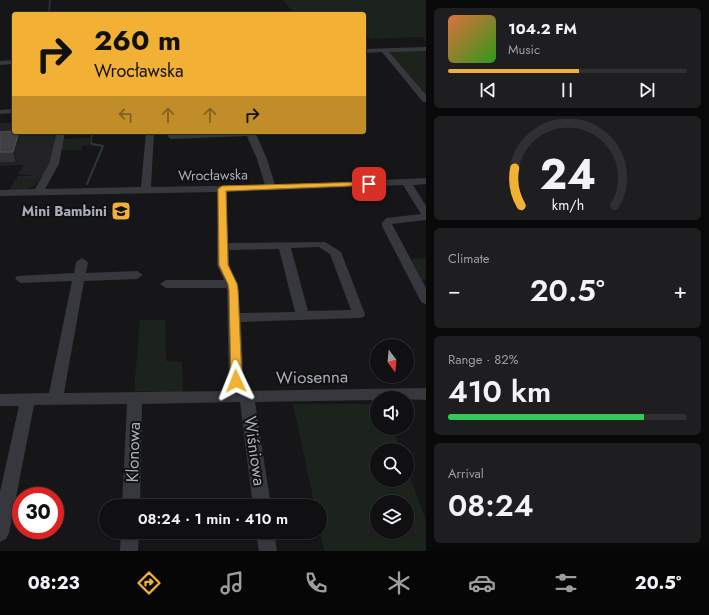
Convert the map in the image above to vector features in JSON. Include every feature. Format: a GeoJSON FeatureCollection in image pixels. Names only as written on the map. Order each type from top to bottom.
{"type":"FeatureCollection","features":[{"type":"Feature","properties":{"kind":"street"},"geometry":{"type":"LineString","coordinates":[[366,51],[426,49]]}},
{"type":"Feature","properties":{"kind":"street"},"geometry":{"type":"LineString","coordinates":[[384,50],[426,100]]}},
{"type":"Feature","properties":{"kind":"street"},"geometry":{"type":"LineString","coordinates":[[0,63],[12,62]]}},
{"type":"Feature","properties":{"kind":"street"},"geometry":{"type":"LineString","coordinates":[[0,112],[12,112]]}},
{"type":"Feature","properties":{"kind":"street"},"geometry":{"type":"LineString","coordinates":[[38,192],[54,164],[61,134]]}},
{"type":"Feature","properties":{"kind":"street"},"geometry":{"type":"LineString","coordinates":[[146,189],[150,134]]}},
{"type":"Feature","properties":{"kind":"street"},"geometry":{"type":"LineString","coordinates":[[171,136],[224,134]]}},
{"type":"Feature","properties":{"kind":"street"},"geometry":{"type":"LineString","coordinates":[[251,134],[271,188]]}},
{"type":"Feature","properties":{"kind":"street","name":"Wrocławska"},"geometry":{"type":"LineString","coordinates":[[0,193],[146,189],[271,188],[426,181]]}},
{"type":"Feature","properties":{"kind":"street"},"geometry":{"type":"LineString","coordinates":[[406,182],[426,215],[422,218],[390,220],[387,222],[387,226],[426,300]]}},
{"type":"Feature","properties":{"kind":"street"},"geometry":{"type":"LineString","coordinates":[[166,284],[232,284],[223,265],[222,189]]}},
{"type":"Feature","properties":{"kind":"street"},"geometry":{"type":"LineString","coordinates":[[222,247],[321,244],[335,252],[359,314],[244,318],[234,317]]}},
{"type":"Feature","properties":{"kind":"street"},"geometry":{"type":"LineString","coordinates":[[284,245],[303,316]]}},
{"type":"Feature","properties":{"kind":"street"},"geometry":{"type":"LineString","coordinates":[[55,399],[82,262]]}},
{"type":"Feature","properties":{"kind":"street"},"geometry":{"type":"LineString","coordinates":[[21,279],[137,276]]}},
{"type":"Feature","properties":{"kind":"street","name":"Wiśniowa"},"geometry":{"type":"LineString","coordinates":[[232,284],[242,397],[261,499]]}},
{"type":"Feature","properties":{"kind":"street","name":"Wiosenna"},"geometry":{"type":"LineString","coordinates":[[0,400],[426,394]]}},
{"type":"Feature","properties":{"kind":"street","name":"Klonowa"},"geometry":{"type":"LineString","coordinates":[[131,499],[135,397]]}},
{"type":"Feature","properties":{"kind":"street"},"geometry":{"type":"LineString","coordinates":[[0,533],[28,400]]}},
{"type":"Feature","properties":{"kind":"street"},"geometry":{"type":"LineString","coordinates":[[129,551],[130,539]]}},
{"type":"Feature","properties":{"kind":"street"},"geometry":{"type":"LineString","coordinates":[[266,539],[268,551]]}},
{"type":"Feature","properties":{"kind":"shaded area"},"geometry":{"type":"Polygon","coordinates":[[[283,0],[426,0],[426,41],[422,37],[370,39],[366,35],[366,12],[293,12],[283,0]]]}},
{"type":"Feature","properties":{"kind":"shaded area"},"geometry":{"type":"Polygon","coordinates":[[[426,50],[426,96],[388,51],[426,50]]]}},
{"type":"Feature","properties":{"kind":"shaded area"},"geometry":{"type":"Polygon","coordinates":[[[0,123],[12,123],[12,134],[57,134],[48,169],[40,179],[17,180],[18,176],[36,176],[18,174],[23,165],[0,166],[0,123]]]}},
{"type":"Feature","properties":{"kind":"shaded area"},"geometry":{"type":"Polygon","coordinates":[[[90,138],[89,146],[83,145],[81,150],[60,150],[62,139],[90,138]]]}},
{"type":"Feature","properties":{"kind":"shaded area"},"geometry":{"type":"Polygon","coordinates":[[[40,179],[30,188],[23,190],[9,190],[15,180],[40,179]]]}},
{"type":"Feature","properties":{"kind":"shaded area"},"geometry":{"type":"Polygon","coordinates":[[[426,258],[426,279],[422,280],[411,259],[426,258]]]}},
{"type":"Feature","properties":{"kind":"shaded area"},"geometry":{"type":"Polygon","coordinates":[[[140,320],[165,320],[166,361],[182,362],[183,393],[134,391],[140,320]]]}},
{"type":"Feature","properties":{"kind":"shaded area"},"geometry":{"type":"Polygon","coordinates":[[[293,404],[370,404],[370,435],[395,435],[398,443],[370,443],[370,487],[414,487],[426,521],[426,551],[324,551],[321,539],[327,539],[327,499],[313,499],[293,404]]]}},
{"type":"Feature","properties":{"kind":"building"},"geometry":{"type":"Polygon","coordinates":[[[12,131],[12,134],[18,134],[13,152],[0,152],[0,132],[12,131]]]}},
{"type":"Feature","properties":{"kind":"waterway"},"geometry":{"type":"LineString","coordinates":[[49,12],[50,0]]}},
{"type":"Feature","properties":{"kind":"waterway"},"geometry":{"type":"LineString","coordinates":[[92,134],[91,144],[96,145]]}},
{"type":"Feature","properties":{"kind":"waterway"},"geometry":{"type":"LineString","coordinates":[[87,184],[103,146],[96,145]]}},
{"type":"Feature","properties":{"kind":"place","name":"Mini Bambini"},"geometry":{"type":"Point","coordinates":[121,211]}},
{"type":"Feature","properties":{"kind":"route"},"geometry":{"type":"LineString","coordinates":[[236,381],[233,290],[232,284],[223,265],[222,189],[369,184]]}}]}
